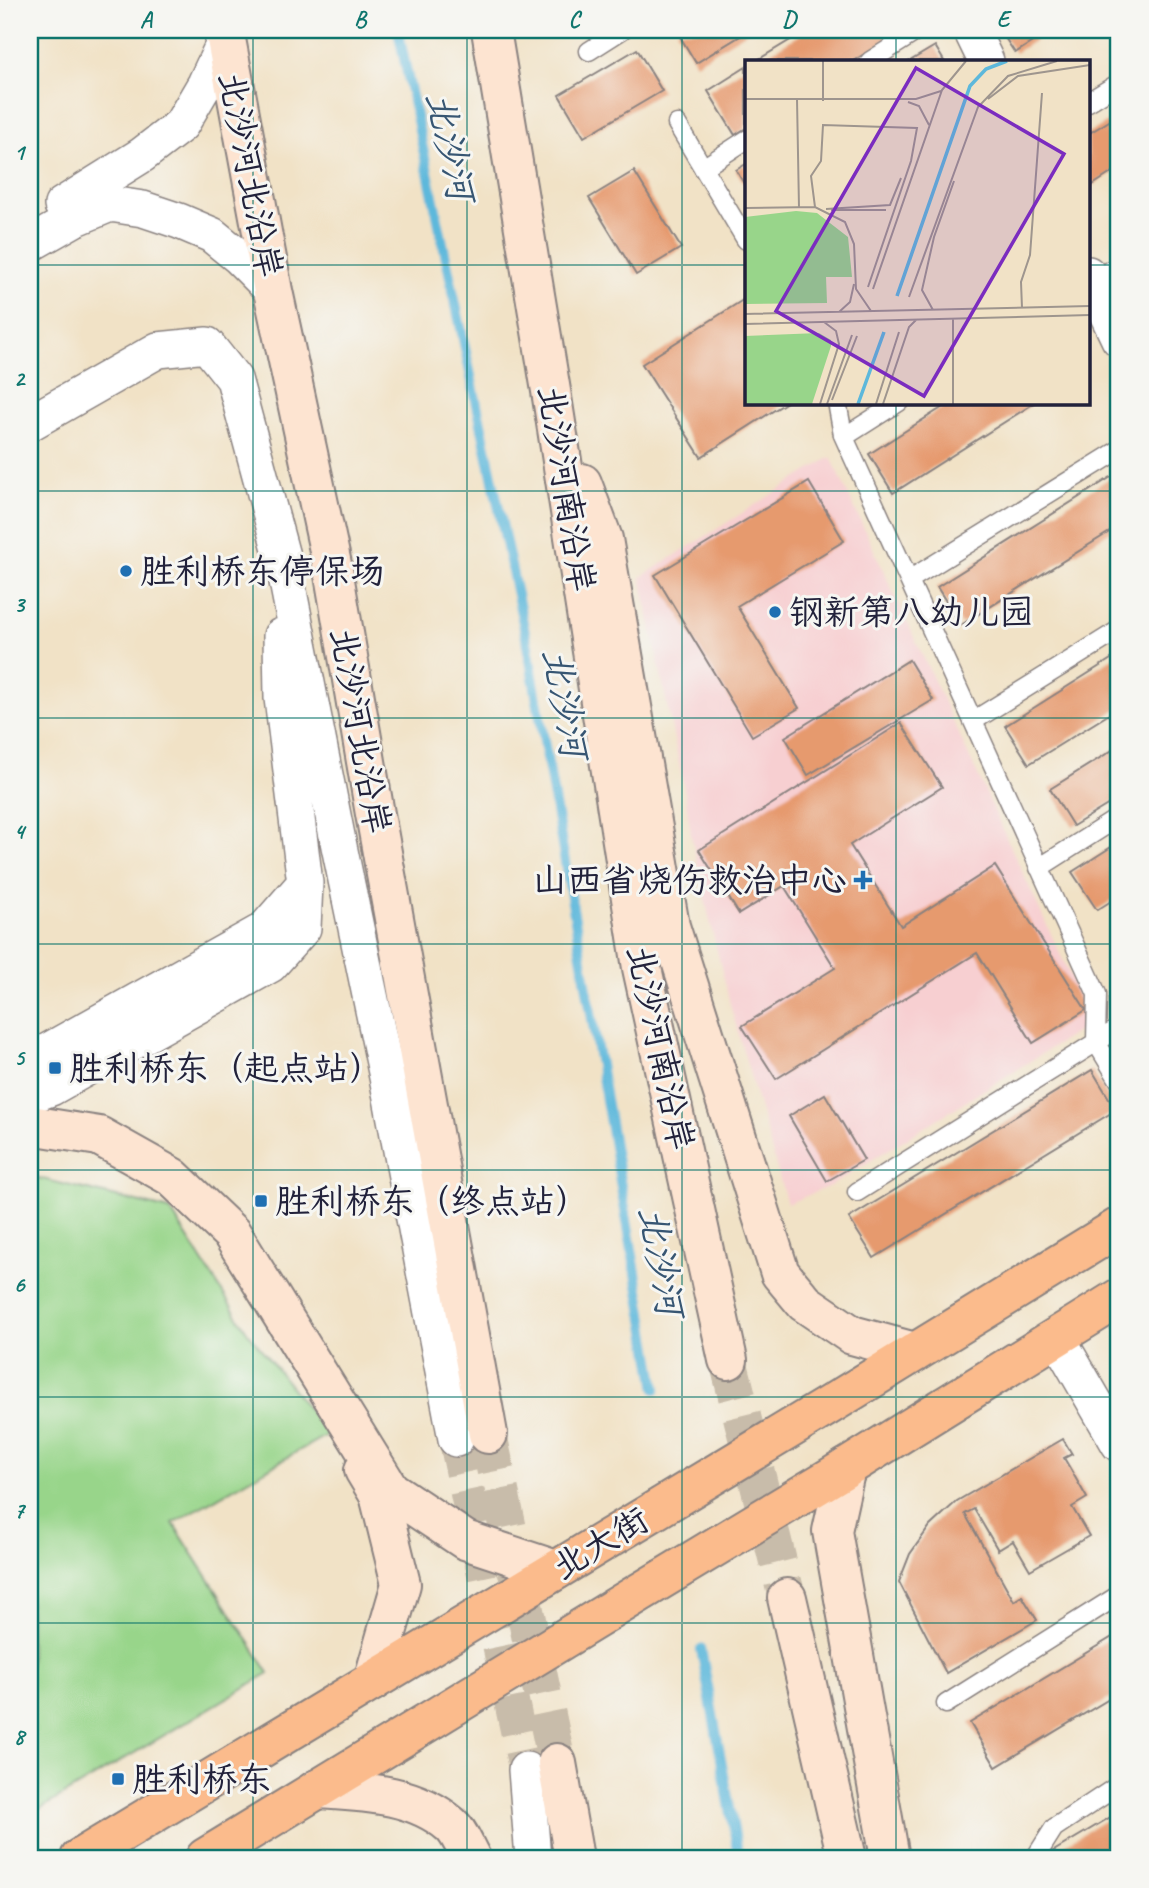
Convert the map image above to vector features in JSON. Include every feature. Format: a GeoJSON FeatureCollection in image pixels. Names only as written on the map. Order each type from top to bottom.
{"type":"FeatureCollection","features":[{"type":"Feature","properties":{"kind":"main road","name":"北大街"},"geometry":{"type":"LineString","coordinates":[[80,1858],[1119,1227]]}},
{"type":"Feature","properties":{"kind":"main road","name":"北大街"},"geometry":{"type":"LineString","coordinates":[[205,1858],[846,1468],[1119,1298]]}},
{"type":"Feature","properties":{"kind":"street"},"geometry":{"type":"LineString","coordinates":[[971,30],[986,60]]}},
{"type":"Feature","properties":{"kind":"street","name":"北沙河南沿岸"},"geometry":{"type":"LineString","coordinates":[[493,33],[642,968],[728,1360]]}},
{"type":"Feature","properties":{"kind":"street"},"geometry":{"type":"LineString","coordinates":[[30,224],[111,175],[181,125],[205,84],[226,34]]}},
{"type":"Feature","properties":{"kind":"street","name":"北沙河北沿岸"},"geometry":{"type":"LineString","coordinates":[[226,34],[273,291],[333,569],[375,814],[472,1436]]}},
{"type":"Feature","properties":{"kind":"street"},"geometry":{"type":"LineString","coordinates":[[30,244],[74,219],[110,204],[143,209],[179,220],[212,235],[273,291]]}},
{"type":"Feature","properties":{"kind":"street"},"geometry":{"type":"LineString","coordinates":[[1097,276],[1119,340]]}},
{"type":"Feature","properties":{"kind":"street"},"geometry":{"type":"LineString","coordinates":[[30,423],[158,350],[207,345],[234,379],[282,556],[388,1082],[472,1436]]}},
{"type":"Feature","properties":{"kind":"street"},"geometry":{"type":"LineString","coordinates":[[555,413],[603,539],[670,926],[780,1273],[805,1303],[852,1335],[915,1352]]}},
{"type":"Feature","properties":{"kind":"street"},"geometry":{"type":"LineString","coordinates":[[30,1096],[51,1088],[271,965],[303,928],[305,883],[282,698],[282,556]]}},
{"type":"Feature","properties":{"kind":"street"},"geometry":{"type":"LineString","coordinates":[[30,1061],[264,930],[305,883]]}},
{"type":"Feature","properties":{"kind":"street"},"geometry":{"type":"LineString","coordinates":[[30,1125],[99,1136],[172,1177],[232,1234],[390,1490],[465,1540],[555,1570]]}},
{"type":"Feature","properties":{"kind":"street"},"geometry":{"type":"LineString","coordinates":[[30,1136],[98,1148],[156,1179],[167,1186],[225,1243],[379,1495],[401,1584],[373,1681]]}},
{"type":"Feature","properties":{"kind":"street"},"geometry":{"type":"LineString","coordinates":[[1056,1337],[1119,1444]]}},
{"type":"Feature","properties":{"kind":"street"},"geometry":{"type":"LineString","coordinates":[[846,1468],[832,1531],[890,1858]]}},
{"type":"Feature","properties":{"kind":"street"},"geometry":{"type":"LineString","coordinates":[[787,1598],[847,1858]]}},
{"type":"Feature","properties":{"kind":"street"},"geometry":{"type":"LineString","coordinates":[[533,1858],[541,1766]]}},
{"type":"Feature","properties":{"kind":"street"},"geometry":{"type":"LineString","coordinates":[[541,1766],[574,1858]]}},
{"type":"Feature","properties":{"kind":"street"},"geometry":{"type":"LineString","coordinates":[[317,1789],[369,1793],[418,1803],[453,1827],[471,1858]]}},
{"type":"Feature","properties":{"kind":"lane"},"geometry":{"type":"LineString","coordinates":[[589,51],[622,30]]}},
{"type":"Feature","properties":{"kind":"lane"},"geometry":{"type":"LineString","coordinates":[[872,60],[919,30]]}},
{"type":"Feature","properties":{"kind":"lane"},"geometry":{"type":"LineString","coordinates":[[1090,101],[1119,83]]}},
{"type":"Feature","properties":{"kind":"lane"},"geometry":{"type":"LineString","coordinates":[[677,124],[745,237]]}},
{"type":"Feature","properties":{"kind":"lane"},"geometry":{"type":"LineString","coordinates":[[703,168],[745,141]]}},
{"type":"Feature","properties":{"kind":"lane"},"geometry":{"type":"LineString","coordinates":[[837,404],[844,437],[1097,994],[1096,1042],[1119,1080]]}},
{"type":"Feature","properties":{"kind":"lane"},"geometry":{"type":"LineString","coordinates":[[844,437],[896,404]]}},
{"type":"Feature","properties":{"kind":"lane"},"geometry":{"type":"LineString","coordinates":[[909,580],[1119,450]]}},
{"type":"Feature","properties":{"kind":"lane"},"geometry":{"type":"LineString","coordinates":[[973,721],[1119,630]]}},
{"type":"Feature","properties":{"kind":"lane"},"geometry":{"type":"LineString","coordinates":[[1039,868],[1119,817]]}},
{"type":"Feature","properties":{"kind":"lane"},"geometry":{"type":"LineString","coordinates":[[857,1192],[1119,1027]]}},
{"type":"Feature","properties":{"kind":"lane"},"geometry":{"type":"LineString","coordinates":[[946,1704],[1119,1595]]}},
{"type":"Feature","properties":{"kind":"lane"},"geometry":{"type":"LineString","coordinates":[[1034,1858],[1054,1828],[1119,1785]]}},
{"type":"Feature","properties":{"kind":"shaded area","name":"山西省烧伤救治中心"},"geometry":{"type":"Polygon","coordinates":[[[831,457],[1086,1010],[1085,1027],[830,1186],[787,1204],[731,1008],[711,926],[641,577],[831,457]]]}},
{"type":"Feature","properties":{"kind":"green space"},"geometry":{"type":"Polygon","coordinates":[[[30,1176],[170,1210],[247,1331],[328,1434],[173,1523],[269,1673],[30,1815],[30,1176]]]}},
{"type":"Feature","properties":{"kind":"building"},"geometry":{"type":"Polygon","coordinates":[[[676,30],[750,30],[696,63],[676,30]]]}},
{"type":"Feature","properties":{"kind":"building"},"geometry":{"type":"Polygon","coordinates":[[[807,30],[903,30],[855,60],[758,60],[807,30]]]}},
{"type":"Feature","properties":{"kind":"building"},"geometry":{"type":"Polygon","coordinates":[[[1000,30],[1051,30],[1015,53],[1000,30]]]}},
{"type":"Feature","properties":{"kind":"building"},"geometry":{"type":"Polygon","coordinates":[[[935,46],[943,60],[912,60],[935,46]]]}},
{"type":"Feature","properties":{"kind":"building"},"geometry":{"type":"Polygon","coordinates":[[[637,49],[662,91],[584,137],[559,95],[637,49]]]}},
{"type":"Feature","properties":{"kind":"building"},"geometry":{"type":"Polygon","coordinates":[[[745,68],[745,129],[735,135],[708,91],[745,68]]]}},
{"type":"Feature","properties":{"kind":"building"},"geometry":{"type":"Polygon","coordinates":[[[1119,115],[1119,168],[1090,187],[1090,133],[1119,115]]]}},
{"type":"Feature","properties":{"kind":"building"},"geometry":{"type":"Polygon","coordinates":[[[745,165],[745,185],[736,170],[745,165]]]}},
{"type":"Feature","properties":{"kind":"building"},"geometry":{"type":"Polygon","coordinates":[[[634,171],[681,248],[636,275],[589,198],[634,171]]]}},
{"type":"Feature","properties":{"kind":"building"},"geometry":{"type":"Polygon","coordinates":[[[745,299],[745,404],[784,404],[701,457],[642,364],[745,299]]]}},
{"type":"Feature","properties":{"kind":"building"},"geometry":{"type":"Polygon","coordinates":[[[948,404],[1033,404],[893,493],[869,454],[948,404]]]}},
{"type":"Feature","properties":{"kind":"building"},"geometry":{"type":"Polygon","coordinates":[[[1119,472],[1119,526],[961,625],[937,587],[1119,472]]]}},
{"type":"Feature","properties":{"kind":"building"},"geometry":{"type":"Polygon","coordinates":[[[809,482],[844,541],[737,606],[799,708],[752,736],[655,575],[809,482]]]}},
{"type":"Feature","properties":{"kind":"building"},"geometry":{"type":"Polygon","coordinates":[[[1119,654],[1119,708],[1029,764],[1005,726],[1119,654]]]}},
{"type":"Feature","properties":{"kind":"building"},"geometry":{"type":"Polygon","coordinates":[[[909,660],[933,700],[808,775],[785,737],[909,660]]]}},
{"type":"Feature","properties":{"kind":"building"},"geometry":{"type":"Polygon","coordinates":[[[901,723],[942,787],[850,845],[901,926],[995,866],[1086,1010],[1033,1043],[977,953],[776,1079],[742,1026],[835,968],[784,886],[739,914],[699,850],[901,723]]]}},
{"type":"Feature","properties":{"kind":"building"},"geometry":{"type":"Polygon","coordinates":[[[1119,746],[1119,798],[1073,826],[1050,789],[1119,746]]]}},
{"type":"Feature","properties":{"kind":"building"},"geometry":{"type":"Polygon","coordinates":[[[1119,842],[1119,896],[1097,910],[1072,872],[1119,842]]]}},
{"type":"Feature","properties":{"kind":"building"},"geometry":{"type":"Polygon","coordinates":[[[1092,1070],[1116,1110],[874,1258],[849,1218],[1092,1070]]]}},
{"type":"Feature","properties":{"kind":"building"},"geometry":{"type":"Polygon","coordinates":[[[825,1094],[864,1160],[827,1181],[789,1116],[825,1094]]]}},
{"type":"Feature","properties":{"kind":"building"},"geometry":{"type":"Polygon","coordinates":[[[1063,1439],[1072,1454],[1064,1458],[1087,1498],[1072,1507],[1089,1536],[1030,1570],[1013,1541],[998,1550],[974,1509],[965,1514],[1014,1601],[1022,1596],[1037,1620],[946,1673],[899,1582],[910,1554],[930,1526],[957,1501],[1063,1439]]]}},
{"type":"Feature","properties":{"kind":"building"},"geometry":{"type":"Polygon","coordinates":[[[1119,1633],[1119,1693],[996,1767],[970,1723],[1119,1633]]]}},
{"type":"Feature","properties":{"kind":"building"},"geometry":{"type":"Polygon","coordinates":[[[1119,1812],[1119,1858],[1049,1858],[1047,1855],[1119,1812]]]}},
{"type":"Feature","properties":{"kind":"waterway","name":"北沙河"},"geometry":{"type":"LineString","coordinates":[[398,30],[527,642],[656,1389]]}},
{"type":"Feature","properties":{"kind":"waterway","name":"北沙河"},"geometry":{"type":"LineString","coordinates":[[701,1649],[739,1858]]}},
{"type":"Feature","properties":{"kind":"tunnel"},"geometry":{"type":"LineString","coordinates":[[728,1360],[787,1598]]}},
{"type":"Feature","properties":{"kind":"tunnel"},"geometry":{"type":"LineString","coordinates":[[488,1434],[557,1763]]}},
{"type":"Feature","properties":{"kind":"tunnel"},"geometry":{"type":"LineString","coordinates":[[456,1439],[526,1770]]}},
{"type":"Feature","properties":{"kind":"place","name":"胜利桥东停保场"},"geometry":{"type":"Point","coordinates":[126,571]}},
{"type":"Feature","properties":{"kind":"place","name":"钢新第八幼儿园"},"geometry":{"type":"Point","coordinates":[775,612]}},
{"type":"Feature","properties":{"kind":"place","name":"山西省烧伤救治中心"},"geometry":{"type":"Point","coordinates":[863,880]}},
{"type":"Feature","properties":{"kind":"place","name":"胜利桥东（起点站）"},"geometry":{"type":"Point","coordinates":[55,1068]}},
{"type":"Feature","properties":{"kind":"place","name":"胜利桥东（终点站）"},"geometry":{"type":"Point","coordinates":[261,1201]}},
{"type":"Feature","properties":{"kind":"place","name":"胜利桥东"},"geometry":{"type":"Point","coordinates":[118,1779]}}]}
